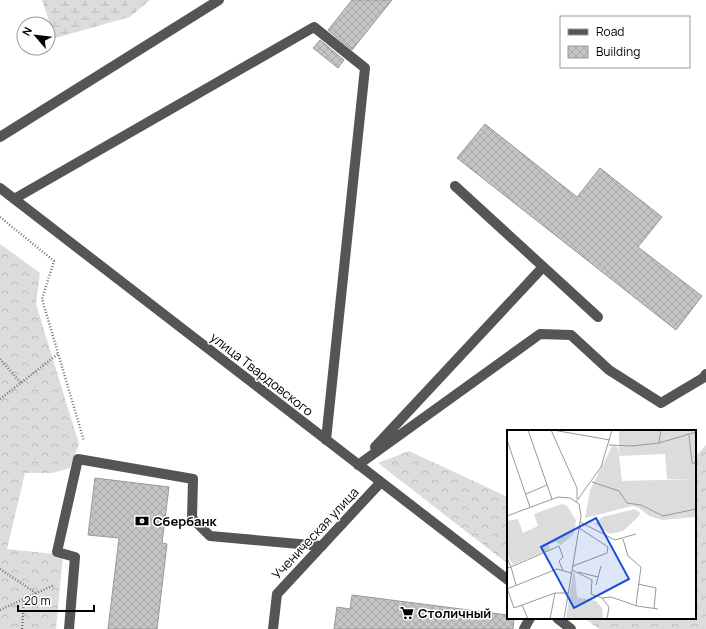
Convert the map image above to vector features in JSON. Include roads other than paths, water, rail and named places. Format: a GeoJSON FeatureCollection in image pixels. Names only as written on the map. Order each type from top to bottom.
{"type":"FeatureCollection","features":[{"type":"Feature","properties":{"kind":"street"},"geometry":{"type":"LineString","coordinates":[[0,137],[219,0]]}},
{"type":"Feature","properties":{"kind":"street"},"geometry":{"type":"LineString","coordinates":[[14,199],[314,27],[324,34],[365,68],[326,440]]}},
{"type":"Feature","properties":{"kind":"street"},"geometry":{"type":"LineString","coordinates":[[455,186],[598,317]]}},
{"type":"Feature","properties":{"kind":"street","name":"улица Твардовского"},"geometry":{"type":"LineString","coordinates":[[0,188],[507,579]]}},
{"type":"Feature","properties":{"kind":"street"},"geometry":{"type":"LineString","coordinates":[[358,465],[543,267]]}},
{"type":"Feature","properties":{"kind":"street"},"geometry":{"type":"LineString","coordinates":[[358,465],[540,334],[571,335],[609,370],[661,403],[703,378],[706,374]]}},
{"type":"Feature","properties":{"kind":"street"},"geometry":{"type":"LineString","coordinates":[[69,629],[75,557],[57,552],[78,459],[193,479],[192,518],[210,536],[322,546]]}},
{"type":"Feature","properties":{"kind":"street","name":"Ученическая улица"},"geometry":{"type":"LineString","coordinates":[[273,629],[277,594],[381,482]]}},
{"type":"Feature","properties":{"kind":"street"},"geometry":{"type":"LineString","coordinates":[[524,629],[529,619]]}},
{"type":"Feature","properties":{"kind":"street"},"geometry":{"type":"LineString","coordinates":[[558,619],[571,629]]}},
{"type":"Feature","properties":{"kind":"place","name":"Сбербанк"},"geometry":{"type":"Point","coordinates":[142,521]}},
{"type":"Feature","properties":{"kind":"place","name":"Столичный"},"geometry":{"type":"Point","coordinates":[407,613]}}]}
